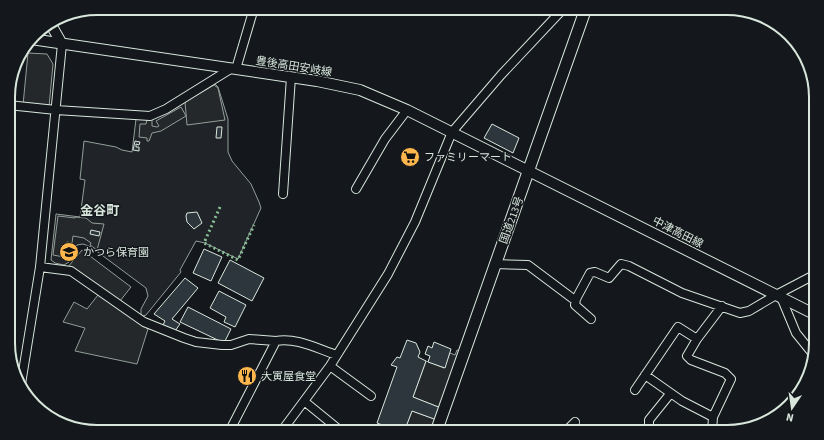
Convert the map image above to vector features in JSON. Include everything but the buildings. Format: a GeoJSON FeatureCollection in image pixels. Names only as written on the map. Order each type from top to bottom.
{"type":"FeatureCollection","features":[{"type":"Feature","properties":{"kind":"highway","name":"国道213号"},"geometry":{"type":"LineString","coordinates":[[438,425],[584,15]]}},
{"type":"Feature","properties":{"kind":"main road"},"geometry":{"type":"LineString","coordinates":[[53,28],[62,44]]}},
{"type":"Feature","properties":{"kind":"main road","name":"豊後高田安岐線"},"geometry":{"type":"LineString","coordinates":[[38,40],[317,80],[360,90],[407,110],[529,171]]}},
{"type":"Feature","properties":{"kind":"main road","name":"中津高田線"},"geometry":{"type":"LineString","coordinates":[[529,171],[809,311]]}},
{"type":"Feature","properties":{"kind":"street"},"geometry":{"type":"LineString","coordinates":[[15,106],[150,116],[166,109],[234,69],[252,15]]}},
{"type":"Feature","properties":{"kind":"street"},"geometry":{"type":"LineString","coordinates":[[285,425],[330,366],[388,274],[415,222],[452,132],[501,75],[557,15]]}},
{"type":"Feature","properties":{"kind":"street"},"geometry":{"type":"LineString","coordinates":[[22,376],[40,267],[62,44]]}},
{"type":"Feature","properties":{"kind":"street"},"geometry":{"type":"LineString","coordinates":[[283,194],[291,77]]}},
{"type":"Feature","properties":{"kind":"street"},"geometry":{"type":"LineString","coordinates":[[356,189],[385,139],[407,110]]}},
{"type":"Feature","properties":{"kind":"street"},"geometry":{"type":"LineString","coordinates":[[496,264],[528,265],[572,298],[576,299]]}},
{"type":"Feature","properties":{"kind":"street"},"geometry":{"type":"LineString","coordinates":[[591,319],[575,305],[576,299],[590,273],[595,272],[609,278],[621,264],[629,266],[682,293],[740,313],[779,296],[809,278]]}},
{"type":"Feature","properties":{"kind":"street"},"geometry":{"type":"LineString","coordinates":[[40,267],[72,271],[144,322],[196,342],[231,345],[249,339],[276,341],[285,340],[298,342],[337,355]]}},
{"type":"Feature","properties":{"kind":"street"},"geometry":{"type":"LineString","coordinates":[[779,296],[796,333],[809,349]]}},
{"type":"Feature","properties":{"kind":"street"},"geometry":{"type":"LineString","coordinates":[[712,425],[713,417],[730,379],[725,373],[691,360],[687,356],[697,339],[722,306]]}},
{"type":"Feature","properties":{"kind":"street"},"geometry":{"type":"LineString","coordinates":[[635,390],[678,327],[697,339]]}},
{"type":"Feature","properties":{"kind":"street"},"geometry":{"type":"LineString","coordinates":[[233,425],[276,341]]}},
{"type":"Feature","properties":{"kind":"street"},"geometry":{"type":"LineString","coordinates":[[330,366],[371,396]]}},
{"type":"Feature","properties":{"kind":"street"},"geometry":{"type":"LineString","coordinates":[[645,375],[670,394],[713,417]]}},
{"type":"Feature","properties":{"kind":"street"},"geometry":{"type":"LineString","coordinates":[[649,425],[649,420],[670,394]]}},
{"type":"Feature","properties":{"kind":"street"},"geometry":{"type":"LineString","coordinates":[[304,401],[333,425]]}},
{"type":"Feature","properties":{"kind":"street"},"geometry":{"type":"LineString","coordinates":[[573,425],[576,422]]}},
{"type":"Feature","properties":{"kind":"shaded area"},"geometry":{"type":"Polygon","coordinates":[[[28,53],[47,54],[53,64],[49,107],[23,105],[28,53]]]}},
{"type":"Feature","properties":{"kind":"shaded area"},"geometry":{"type":"Polygon","coordinates":[[[214,83],[218,87],[228,119],[228,152],[232,161],[251,184],[261,208],[238,259],[205,243],[196,241],[180,270],[181,272],[146,315],[143,316],[141,314],[141,309],[148,296],[146,288],[91,247],[83,244],[77,245],[69,262],[64,265],[55,263],[51,260],[56,214],[80,217],[85,180],[80,179],[84,141],[116,147],[132,152],[136,119],[152,118],[214,83]]]}},
{"type":"Feature","properties":{"kind":"shaded area"},"geometry":{"type":"Polygon","coordinates":[[[214,85],[218,88],[225,120],[187,125],[185,102],[214,85]]]}},
{"type":"Feature","properties":{"kind":"shaded area"},"geometry":{"type":"Polygon","coordinates":[[[181,107],[186,116],[161,131],[152,133],[149,141],[147,141],[147,138],[139,137],[140,124],[146,124],[147,119],[152,118],[152,126],[157,127],[159,126],[156,121],[181,107]]]}},
{"type":"Feature","properties":{"kind":"shaded area"},"geometry":{"type":"Polygon","coordinates":[[[58,216],[86,218],[92,223],[104,224],[97,250],[84,238],[73,236],[72,243],[67,242],[64,257],[53,255],[58,216]]]}},
{"type":"Feature","properties":{"kind":"shaded area"},"geometry":{"type":"Polygon","coordinates":[[[82,250],[131,287],[120,301],[74,268],[68,267],[82,250]]]}},
{"type":"Feature","properties":{"kind":"shaded area"},"geometry":{"type":"Polygon","coordinates":[[[98,295],[148,329],[137,364],[75,351],[85,328],[63,322],[74,302],[87,309],[98,295]]]}},
{"type":"Feature","properties":{"kind":"shaded area"},"geometry":{"type":"Polygon","coordinates":[[[457,350],[461,351],[441,408],[413,397],[426,361],[444,368],[450,353],[455,355],[457,350]]]}},
{"type":"Feature","properties":{"kind":"shaded area"},"geometry":{"type":"Polygon","coordinates":[[[412,411],[437,420],[435,425],[407,425],[412,411]]]}},
{"type":"Feature","properties":{"kind":"hedge"},"geometry":{"type":"LineString","coordinates":[[220,207],[204,243],[238,260],[254,225]]}},
{"type":"Feature","properties":{"kind":"place","name":"ファミリーマート"},"geometry":{"type":"Point","coordinates":[410,157]}},
{"type":"Feature","properties":{"kind":"place","name":"かつら保育園"},"geometry":{"type":"Point","coordinates":[69,252]}},
{"type":"Feature","properties":{"kind":"place","name":"大寅屋食堂"},"geometry":{"type":"Point","coordinates":[247,376]}},
{"type":"Feature","properties":{"kind":"district","name":"金谷町"},"geometry":{"type":"Point","coordinates":[100,210]}}]}
